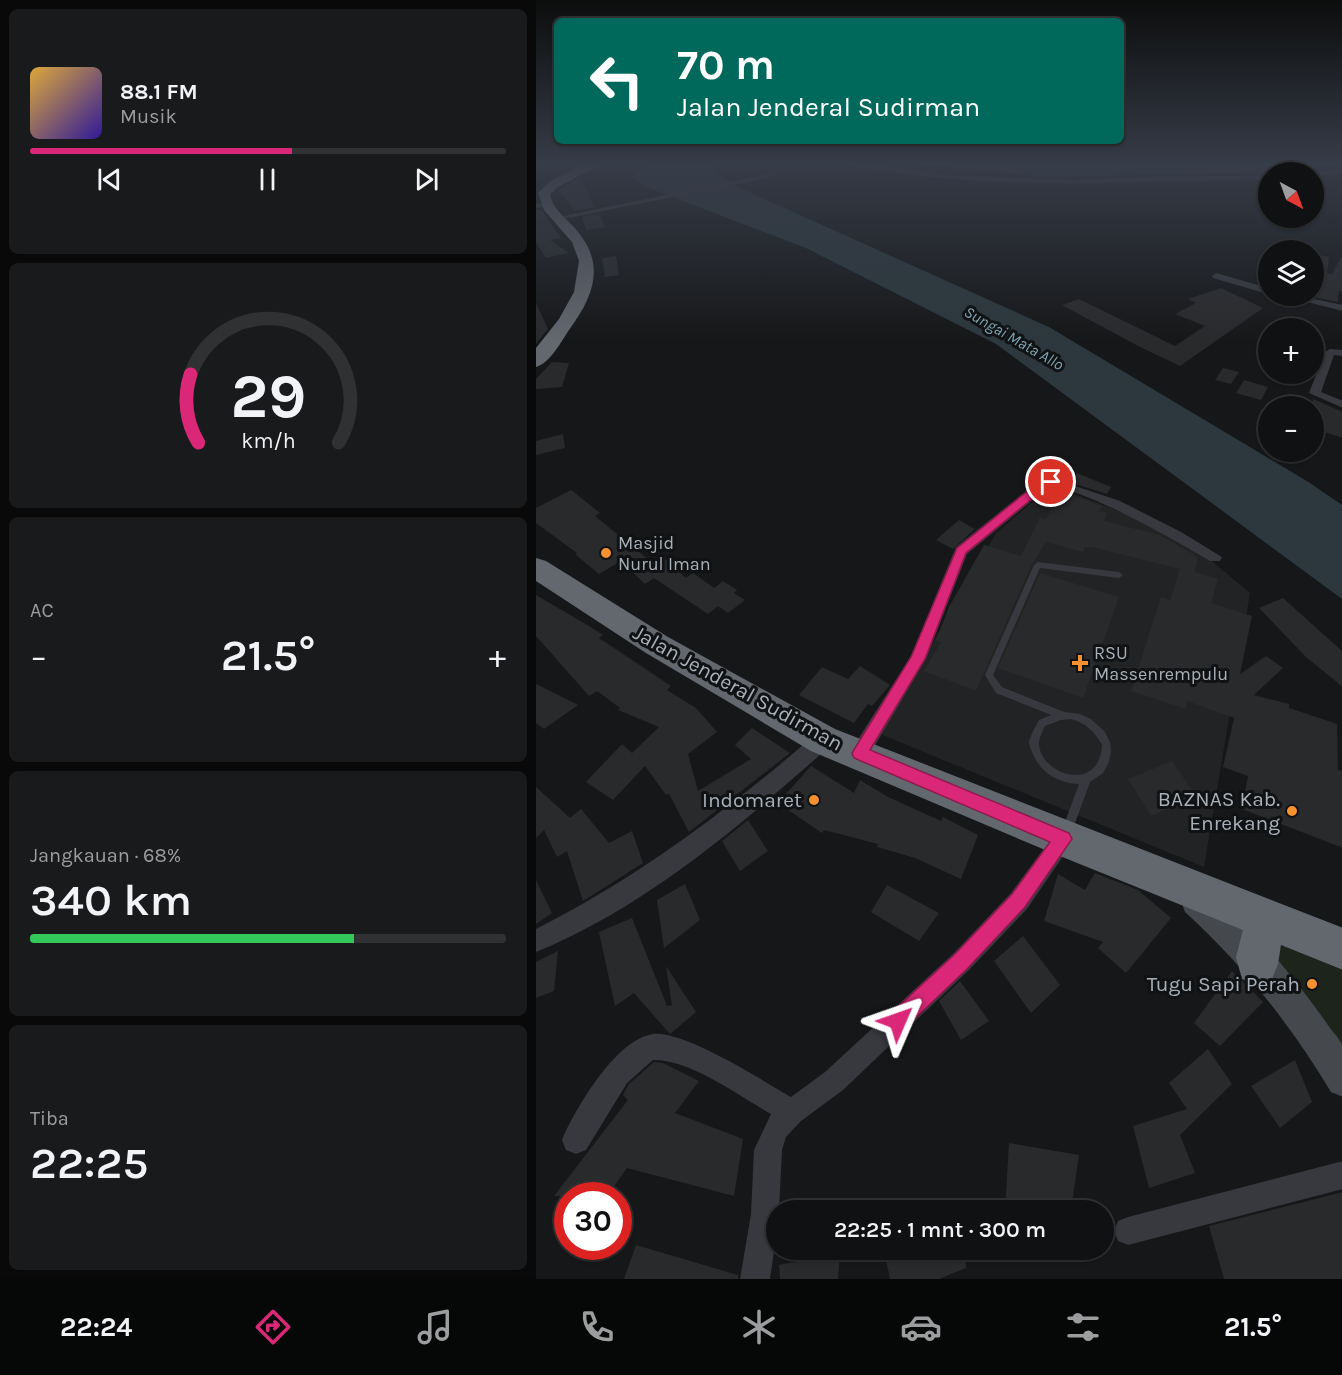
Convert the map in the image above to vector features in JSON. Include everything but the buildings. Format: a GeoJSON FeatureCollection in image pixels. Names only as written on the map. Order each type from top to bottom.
{"type":"FeatureCollection","features":[{"type":"Feature","properties":{"kind":"highway"},"geometry":{"type":"LineString","coordinates":[[536,361],[579,301],[588,272],[580,244],[561,222]]}},
{"type":"Feature","properties":{"kind":"highway","name":"Jalan Jenderal Sudirman"},"geometry":{"type":"LineString","coordinates":[[536,568],[657,645],[823,740],[860,753],[1058,846],[1176,884]]}},
{"type":"Feature","properties":{"kind":"highway"},"geometry":{"type":"LineString","coordinates":[[1176,884],[1343,949]]}},
{"type":"Feature","properties":{"kind":"highway"},"geometry":{"type":"LineString","coordinates":[[1257,964],[1256,945],[1266,929],[1277,923]]}},
{"type":"Feature","properties":{"kind":"main road","name":"Jalan Jenderal Sudirman"},"geometry":{"type":"LineString","coordinates":[[1176,884],[1218,920],[1257,964],[1295,1011],[1343,1080]]}},
{"type":"Feature","properties":{"kind":"street"},"geometry":{"type":"LineString","coordinates":[[1216,276],[1258,288]]}},
{"type":"Feature","properties":{"kind":"street"},"geometry":{"type":"LineString","coordinates":[[1324,304],[1343,308]]}},
{"type":"Feature","properties":{"kind":"street"},"geometry":{"type":"LineString","coordinates":[[1343,353],[1330,352],[1315,393],[1343,405]]}},
{"type":"Feature","properties":{"kind":"street"},"geometry":{"type":"LineString","coordinates":[[860,753],[918,659],[961,550],[1040,486],[1051,482],[1112,503],[1153,522],[1215,557]]}},
{"type":"Feature","properties":{"kind":"street"},"geometry":{"type":"LineString","coordinates":[[536,941],[560,930],[662,867],[725,821],[823,740]]}},
{"type":"Feature","properties":{"kind":"street"},"geometry":{"type":"LineString","coordinates":[[755,1279],[765,1214],[768,1150],[776,1128],[792,1112],[834,1081],[962,961],[1019,901],[1058,846]]}},
{"type":"Feature","properties":{"kind":"street"},"geometry":{"type":"LineString","coordinates":[[576,1140],[610,1083],[649,1048],[662,1045],[683,1051],[792,1112]]}},
{"type":"Feature","properties":{"kind":"street"},"geometry":{"type":"LineString","coordinates":[[1128,1231],[1343,1175]]}},
{"type":"Feature","properties":{"kind":"lane"},"geometry":{"type":"LineString","coordinates":[[1062,715],[1042,723],[1034,742],[1035,753],[1041,763],[1055,775],[1074,780],[1096,774],[1104,766],[1107,745],[1095,726],[1085,719],[1062,715],[999,690],[989,675],[1038,565],[1119,575]]}},
{"type":"Feature","properties":{"kind":"lane"},"geometry":{"type":"LineString","coordinates":[[1058,846],[1086,778]]}},
{"type":"Feature","properties":{"kind":"shaded area","name":"RSU Massenrempulu"},"geometry":{"type":"Polygon","coordinates":[[[1052,485],[1134,517],[1207,557],[1250,593],[1204,867],[880,734],[996,533],[1052,485]]]}},
{"type":"Feature","properties":{"kind":"shaded area"},"geometry":{"type":"Polygon","coordinates":[[[1286,944],[1342,964],[1342,1060],[1277,960],[1278,950],[1286,944]]]}},
{"type":"Feature","properties":{"kind":"water","name":"Sungai Mata Allo"},"geometry":{"type":"Polygon","coordinates":[[[737,222],[815,222],[1049,327],[1258,452],[1258,462],[1275,462],[1310,483],[1342,505],[1342,599],[996,344],[806,248],[737,222]]]}},
{"type":"Feature","properties":{"kind":"place","name":"Masjid Nurul Iman"},"geometry":{"type":"Point","coordinates":[606,553]}},
{"type":"Feature","properties":{"kind":"place","name":"RSU Massenrempulu"},"geometry":{"type":"Point","coordinates":[1080,663]}},
{"type":"Feature","properties":{"kind":"place","name":"Indomaret"},"geometry":{"type":"Point","coordinates":[814,800]}},
{"type":"Feature","properties":{"kind":"place","name":"BAZNAS Kab. Enrekang"},"geometry":{"type":"Point","coordinates":[1292,811]}},
{"type":"Feature","properties":{"kind":"place","name":"Tugu Sapi Perah"},"geometry":{"type":"Point","coordinates":[1312,984]}},
{"type":"Feature","properties":{"kind":"route"},"geometry":{"type":"LineString","coordinates":[[898,1021],[962,961],[1019,901],[1063,839],[860,753],[888,704],[918,659],[961,550],[1040,486],[1051,482]]}}]}
